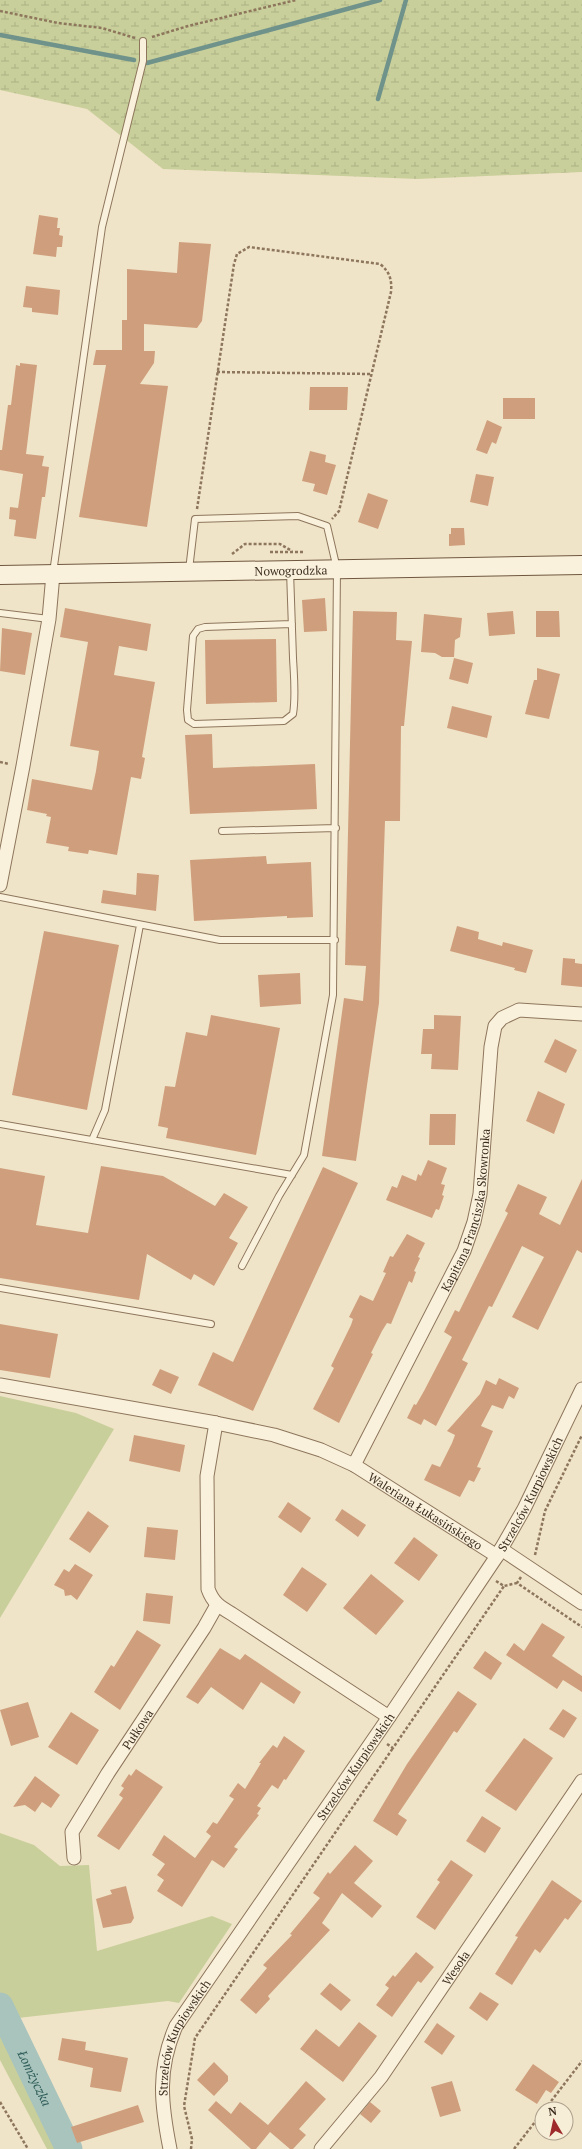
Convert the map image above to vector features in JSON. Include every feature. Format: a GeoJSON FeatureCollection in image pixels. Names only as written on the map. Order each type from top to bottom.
{"type":"FeatureCollection","features":[{"type":"Feature","properties":{"kind":"main road","name":"Nowogrodzka"},"geometry":{"type":"LineString","coordinates":[[0,575],[582,565]]}},
{"type":"Feature","properties":{"kind":"street"},"geometry":{"type":"LineString","coordinates":[[1,880],[48,619],[53,574]]}},
{"type":"Feature","properties":{"kind":"street","name":"Kapitana Franciszka Skowronka"},"geometry":{"type":"LineString","coordinates":[[354,1465],[464,1251],[474,1222],[483,1167],[490,1062],[495,1026],[502,1018],[519,1010],[582,1014]]}},
{"type":"Feature","properties":{"kind":"street","name":"Waleriana Łukasińskiego"},"geometry":{"type":"LineString","coordinates":[[0,1385],[216,1423],[289,1439],[321,1450],[354,1465],[499,1553],[528,1566],[582,1603]]}},
{"type":"Feature","properties":{"kind":"street","name":"Strzelców Kurpiowskich"},"geometry":{"type":"LineString","coordinates":[[170,2149],[162,2086],[164,2059],[176,2026],[389,1718],[499,1553],[524,1509],[582,1388]]}},
{"type":"Feature","properties":{"kind":"street"},"geometry":{"type":"LineString","coordinates":[[216,1423],[209,1458],[207,1494],[208,1589],[211,1598],[217,1605],[389,1718]]}},
{"type":"Feature","properties":{"kind":"street","name":"Pułkowa"},"geometry":{"type":"LineString","coordinates":[[74,1858],[72,1832],[108,1773],[217,1605]]}},
{"type":"Feature","properties":{"kind":"street","name":"Wesoła"},"geometry":{"type":"LineString","coordinates":[[321,2149],[381,2076],[582,1781]]}},
{"type":"Feature","properties":{"kind":"lane"},"geometry":{"type":"LineString","coordinates":[[53,574],[102,227],[143,61],[143,41]]}},
{"type":"Feature","properties":{"kind":"lane"},"geometry":{"type":"LineString","coordinates":[[189,572],[195,519],[298,516],[327,526],[338,569],[335,940],[333,995],[304,1155],[278,1196],[242,1266]]}},
{"type":"Feature","properties":{"kind":"lane"},"geometry":{"type":"LineString","coordinates":[[290,570],[295,701],[293,714],[284,721],[194,724],[188,720],[187,710],[193,636],[198,629],[205,627],[292,624]]}},
{"type":"Feature","properties":{"kind":"lane"},"geometry":{"type":"LineString","coordinates":[[0,613],[48,619]]}},
{"type":"Feature","properties":{"kind":"lane"},"geometry":{"type":"LineString","coordinates":[[222,831],[336,828]]}},
{"type":"Feature","properties":{"kind":"lane"},"geometry":{"type":"LineString","coordinates":[[0,897],[220,940],[335,940]]}},
{"type":"Feature","properties":{"kind":"lane"},"geometry":{"type":"LineString","coordinates":[[92,1140],[105,1110],[140,925]]}},
{"type":"Feature","properties":{"kind":"lane"},"geometry":{"type":"LineString","coordinates":[[0,1124],[292,1175]]}},
{"type":"Feature","properties":{"kind":"lane"},"geometry":{"type":"LineString","coordinates":[[0,1288],[211,1324]]}},
{"type":"Feature","properties":{"kind":"path"},"geometry":{"type":"LineString","coordinates":[[0,11],[58,23],[102,28],[126,34],[143,41],[169,31],[296,0]]}},
{"type":"Feature","properties":{"kind":"path"},"geometry":{"type":"LineString","coordinates":[[195,519],[234,264],[237,254],[249,247],[380,264],[385,268],[392,281],[391,292],[339,511],[327,526]]}},
{"type":"Feature","properties":{"kind":"path"},"geometry":{"type":"LineString","coordinates":[[217,372],[371,374]]}},
{"type":"Feature","properties":{"kind":"path"},"geometry":{"type":"LineString","coordinates":[[232,554],[245,544],[280,544],[294,552]]}},
{"type":"Feature","properties":{"kind":"path"},"geometry":{"type":"LineString","coordinates":[[582,1435],[545,1510],[535,1556],[517,1583],[582,1627]]}},
{"type":"Feature","properties":{"kind":"path"},"geometry":{"type":"LineString","coordinates":[[191,2149],[192,2139],[184,2106],[195,2038],[504,1586]]}},
{"type":"Feature","properties":{"kind":"path"},"geometry":{"type":"LineString","coordinates":[[376,1736],[393,1748]]}},
{"type":"Feature","properties":{"kind":"path"},"geometry":{"type":"LineString","coordinates":[[551,2101],[582,2061]]}},
{"type":"Feature","properties":{"kind":"path"},"geometry":{"type":"LineString","coordinates":[[0,2102],[28,2149]]}},
{"type":"Feature","properties":{"kind":"path"},"geometry":{"type":"LineString","coordinates":[[514,2149],[534,2123]]}},
{"type":"Feature","properties":{"kind":"green space"},"geometry":{"type":"Polygon","coordinates":[[[0,0],[582,0],[582,172],[417,179],[163,169],[87,109],[0,90],[0,0]]]}},
{"type":"Feature","properties":{"kind":"green space"},"geometry":{"type":"Polygon","coordinates":[[[0,1396],[76,1413],[114,1429],[0,1618],[0,1396]]]}},
{"type":"Feature","properties":{"kind":"green space"},"geometry":{"type":"Polygon","coordinates":[[[0,1833],[34,1845],[60,1866],[89,1865],[97,1951],[212,1916],[232,1924],[179,2003],[168,2001],[18,2018],[81,2149],[47,2149],[0,2060],[0,1833]]]}},
{"type":"Feature","properties":{"kind":"building"},"geometry":{"type":"Polygon","coordinates":[[[39,215],[58,218],[57,228],[60,228],[59,235],[63,236],[62,247],[57,247],[56,257],[33,254],[39,215]]]}},
{"type":"Feature","properties":{"kind":"building"},"geometry":{"type":"Polygon","coordinates":[[[179,242],[211,244],[202,321],[197,328],[144,324],[144,351],[155,351],[154,363],[140,384],[168,386],[147,527],[79,517],[106,365],[93,365],[96,350],[122,350],[122,320],[127,320],[127,269],[177,273],[179,242]]]}},
{"type":"Feature","properties":{"kind":"building"},"geometry":{"type":"Polygon","coordinates":[[[26,286],[60,290],[58,315],[32,312],[32,308],[23,307],[26,286]]]}},
{"type":"Feature","properties":{"kind":"building"},"geometry":{"type":"Polygon","coordinates":[[[20,363],[37,365],[26,454],[44,456],[42,466],[49,467],[45,497],[42,497],[36,539],[14,536],[16,520],[9,519],[10,507],[18,508],[23,474],[0,470],[0,450],[2,450],[8,405],[11,405],[16,365],[20,366],[20,363]]]}},
{"type":"Feature","properties":{"kind":"building"},"geometry":{"type":"Polygon","coordinates":[[[310,387],[348,387],[347,410],[309,410],[310,387]]]}},
{"type":"Feature","properties":{"kind":"building"},"geometry":{"type":"Polygon","coordinates":[[[503,398],[535,398],[535,419],[503,419],[503,398]]]}},
{"type":"Feature","properties":{"kind":"building"},"geometry":{"type":"Polygon","coordinates":[[[487,420],[502,427],[496,444],[492,442],[487,454],[476,450],[487,420]]]}},
{"type":"Feature","properties":{"kind":"building"},"geometry":{"type":"Polygon","coordinates":[[[310,451],[326,455],[325,462],[336,465],[327,495],[313,491],[315,484],[302,481],[310,451]]]}},
{"type":"Feature","properties":{"kind":"building"},"geometry":{"type":"Polygon","coordinates":[[[476,474],[494,477],[488,506],[470,502],[476,474]]]}},
{"type":"Feature","properties":{"kind":"building"},"geometry":{"type":"Polygon","coordinates":[[[368,493],[388,500],[378,529],[358,522],[368,493]]]}},
{"type":"Feature","properties":{"kind":"building"},"geometry":{"type":"Polygon","coordinates":[[[451,528],[464,528],[465,545],[449,546],[449,534],[451,534],[451,528]]]}},
{"type":"Feature","properties":{"kind":"building"},"geometry":{"type":"Polygon","coordinates":[[[325,598],[327,631],[304,632],[302,600],[325,598]]]}},
{"type":"Feature","properties":{"kind":"building"},"geometry":{"type":"Polygon","coordinates":[[[65,608],[151,624],[147,651],[119,646],[114,675],[155,682],[142,757],[145,758],[141,779],[131,777],[117,855],[89,850],[88,854],[68,851],[69,847],[46,843],[51,817],[46,816],[47,814],[27,810],[32,779],[92,790],[96,771],[99,751],[70,746],[88,642],[60,637],[65,608]]]}},
{"type":"Feature","properties":{"kind":"building"},"geometry":{"type":"Polygon","coordinates":[[[353,611],[397,612],[396,640],[412,641],[404,726],[401,726],[400,821],[385,821],[379,1003],[356,1161],[322,1156],[344,998],[363,1001],[366,966],[345,965],[353,611]]]}},
{"type":"Feature","properties":{"kind":"building"},"geometry":{"type":"Polygon","coordinates":[[[513,611],[515,634],[489,636],[487,613],[513,611]]]}},
{"type":"Feature","properties":{"kind":"building"},"geometry":{"type":"Polygon","coordinates":[[[536,611],[559,611],[560,637],[536,637],[536,611]]]}},
{"type":"Feature","properties":{"kind":"building"},"geometry":{"type":"Polygon","coordinates":[[[424,614],[462,618],[460,637],[455,640],[454,657],[442,657],[435,653],[421,652],[424,614]]]}},
{"type":"Feature","properties":{"kind":"building"},"geometry":{"type":"Polygon","coordinates":[[[2,628],[32,633],[25,675],[0,671],[2,628]]]}},
{"type":"Feature","properties":{"kind":"building"},"geometry":{"type":"Polygon","coordinates":[[[276,639],[277,702],[206,704],[205,640],[276,639]]]}},
{"type":"Feature","properties":{"kind":"building"},"geometry":{"type":"Polygon","coordinates":[[[454,658],[473,663],[468,684],[449,679],[454,658]]]}},
{"type":"Feature","properties":{"kind":"building"},"geometry":{"type":"Polygon","coordinates":[[[537,668],[560,674],[549,719],[525,714],[534,680],[537,680],[537,668]]]}},
{"type":"Feature","properties":{"kind":"building"},"geometry":{"type":"Polygon","coordinates":[[[452,706],[492,716],[487,738],[447,728],[452,706]]]}},
{"type":"Feature","properties":{"kind":"building"},"geometry":{"type":"Polygon","coordinates":[[[212,734],[213,768],[315,764],[317,809],[190,814],[185,735],[212,734]]]}},
{"type":"Feature","properties":{"kind":"building"},"geometry":{"type":"Polygon","coordinates":[[[266,856],[267,864],[311,862],[313,917],[287,918],[287,916],[194,921],[190,860],[266,856]]]}},
{"type":"Feature","properties":{"kind":"building"},"geometry":{"type":"Polygon","coordinates":[[[137,873],[159,875],[156,911],[101,903],[103,890],[136,895],[137,873]]]}},
{"type":"Feature","properties":{"kind":"building"},"geometry":{"type":"Polygon","coordinates":[[[457,926],[479,932],[478,939],[502,946],[503,942],[533,950],[526,973],[514,970],[515,968],[450,951],[457,926]]]}},
{"type":"Feature","properties":{"kind":"building"},"geometry":{"type":"Polygon","coordinates":[[[44,931],[119,945],[87,1110],[12,1095],[44,931]]]}},
{"type":"Feature","properties":{"kind":"building"},"geometry":{"type":"Polygon","coordinates":[[[563,958],[575,959],[575,963],[582,964],[582,987],[561,985],[563,958]]]}},
{"type":"Feature","properties":{"kind":"building"},"geometry":{"type":"Polygon","coordinates":[[[300,973],[301,1004],[260,1007],[258,975],[300,973]]]}},
{"type":"Feature","properties":{"kind":"building"},"geometry":{"type":"Polygon","coordinates":[[[211,1015],[280,1028],[256,1155],[166,1138],[168,1128],[158,1126],[165,1086],[175,1087],[186,1032],[207,1036],[211,1015]]]}},
{"type":"Feature","properties":{"kind":"building"},"geometry":{"type":"Polygon","coordinates":[[[434,1015],[461,1016],[458,1070],[431,1069],[432,1054],[421,1054],[423,1029],[434,1029],[434,1015]]]}},
{"type":"Feature","properties":{"kind":"building"},"geometry":{"type":"Polygon","coordinates":[[[555,1039],[577,1050],[566,1073],[544,1062],[555,1039]]]}},
{"type":"Feature","properties":{"kind":"building"},"geometry":{"type":"Polygon","coordinates":[[[538,1091],[565,1104],[554,1134],[526,1121],[538,1091]]]}},
{"type":"Feature","properties":{"kind":"building"},"geometry":{"type":"Polygon","coordinates":[[[430,1114],[456,1114],[455,1145],[429,1145],[430,1114]]]}},
{"type":"Feature","properties":{"kind":"building"},"geometry":{"type":"Polygon","coordinates":[[[428,1160],[447,1168],[441,1184],[445,1185],[442,1195],[444,1196],[439,1210],[436,1209],[432,1218],[386,1200],[392,1186],[397,1188],[402,1175],[416,1181],[418,1174],[421,1176],[428,1160]]]}},
{"type":"Feature","properties":{"kind":"building"},"geometry":{"type":"Polygon","coordinates":[[[101,1166],[163,1176],[215,1206],[224,1193],[248,1207],[229,1238],[238,1243],[214,1286],[194,1274],[191,1280],[147,1254],[139,1300],[0,1278],[0,1168],[45,1176],[36,1225],[88,1233],[101,1166]]]}},
{"type":"Feature","properties":{"kind":"building"},"geometry":{"type":"Polygon","coordinates":[[[323,1167],[358,1183],[253,1411],[198,1385],[213,1352],[233,1362],[323,1167]]]}},
{"type":"Feature","properties":{"kind":"building"},"geometry":{"type":"Polygon","coordinates":[[[582,1179],[582,1253],[577,1250],[538,1330],[512,1317],[544,1257],[522,1246],[492,1307],[489,1306],[462,1360],[468,1363],[436,1426],[424,1419],[421,1425],[407,1418],[414,1404],[416,1405],[424,1391],[452,1337],[444,1332],[455,1310],[459,1312],[508,1213],[505,1211],[518,1184],[547,1197],[539,1214],[560,1225],[582,1179]]]}},
{"type":"Feature","properties":{"kind":"building"},"geometry":{"type":"Polygon","coordinates":[[[407,1234],[425,1243],[418,1257],[420,1258],[414,1271],[416,1272],[412,1283],[409,1281],[391,1324],[387,1323],[382,1331],[371,1353],[373,1354],[339,1423],[313,1409],[334,1368],[331,1366],[351,1325],[353,1319],[349,1317],[360,1295],[373,1301],[386,1273],[383,1272],[390,1256],[393,1257],[407,1234]]]}},
{"type":"Feature","properties":{"kind":"building"},"geometry":{"type":"Polygon","coordinates":[[[0,1324],[58,1334],[50,1378],[0,1370],[0,1324]]]}},
{"type":"Feature","properties":{"kind":"building"},"geometry":{"type":"Polygon","coordinates":[[[160,1369],[179,1377],[171,1394],[152,1385],[160,1369]]]}},
{"type":"Feature","properties":{"kind":"building"},"geometry":{"type":"Polygon","coordinates":[[[499,1378],[519,1388],[514,1399],[509,1396],[503,1409],[492,1405],[481,1426],[493,1431],[477,1467],[481,1468],[474,1482],[469,1480],[460,1497],[424,1480],[432,1464],[440,1467],[452,1443],[455,1435],[447,1431],[480,1394],[486,1380],[496,1385],[499,1378]]]}},
{"type":"Feature","properties":{"kind":"building"},"geometry":{"type":"Polygon","coordinates":[[[134,1435],[185,1445],[180,1472],[129,1461],[134,1435]]]}},
{"type":"Feature","properties":{"kind":"building"},"geometry":{"type":"Polygon","coordinates":[[[288,1502],[311,1518],[301,1533],[278,1517],[288,1502]]]}},
{"type":"Feature","properties":{"kind":"building"},"geometry":{"type":"Polygon","coordinates":[[[342,1509],[366,1525],[358,1537],[335,1520],[342,1509]]]}},
{"type":"Feature","properties":{"kind":"building"},"geometry":{"type":"Polygon","coordinates":[[[88,1511],[109,1526],[90,1553],[69,1539],[88,1511]]]}},
{"type":"Feature","properties":{"kind":"building"},"geometry":{"type":"Polygon","coordinates":[[[147,1527],[178,1530],[175,1560],[144,1557],[147,1527]]]}},
{"type":"Feature","properties":{"kind":"building"},"geometry":{"type":"Polygon","coordinates":[[[414,1537],[438,1555],[419,1581],[394,1563],[414,1537]]]}},
{"type":"Feature","properties":{"kind":"building"},"geometry":{"type":"Polygon","coordinates":[[[75,1564],[93,1575],[77,1600],[71,1595],[65,1596],[64,1590],[54,1585],[64,1569],[69,1572],[75,1564]]]}},
{"type":"Feature","properties":{"kind":"building"},"geometry":{"type":"Polygon","coordinates":[[[302,1567],[327,1584],[307,1612],[283,1595],[302,1567]]]}},
{"type":"Feature","properties":{"kind":"building"},"geometry":{"type":"Polygon","coordinates":[[[371,1574],[404,1601],[376,1635],[343,1608],[371,1574]]]}},
{"type":"Feature","properties":{"kind":"building"},"geometry":{"type":"Polygon","coordinates":[[[146,1593],[173,1596],[170,1624],[143,1621],[146,1593]]]}},
{"type":"Feature","properties":{"kind":"building"},"geometry":{"type":"Polygon","coordinates":[[[542,1623],[565,1637],[552,1656],[582,1676],[582,1692],[563,1680],[557,1689],[506,1655],[514,1643],[524,1651],[542,1623]]]}},
{"type":"Feature","properties":{"kind":"building"},"geometry":{"type":"Polygon","coordinates":[[[137,1630],[161,1645],[120,1710],[94,1692],[111,1665],[114,1667],[137,1630]]]}},
{"type":"Feature","properties":{"kind":"building"},"geometry":{"type":"Polygon","coordinates":[[[220,1648],[240,1660],[245,1654],[301,1692],[294,1704],[261,1682],[243,1710],[211,1687],[198,1704],[186,1697],[220,1648]]]}},
{"type":"Feature","properties":{"kind":"building"},"geometry":{"type":"Polygon","coordinates":[[[485,1651],[502,1663],[491,1680],[473,1668],[485,1651]]]}},
{"type":"Feature","properties":{"kind":"building"},"geometry":{"type":"Polygon","coordinates":[[[458,1691],[477,1704],[457,1733],[454,1731],[398,1814],[407,1820],[397,1836],[373,1821],[407,1764],[458,1691]]]}},
{"type":"Feature","properties":{"kind":"building"},"geometry":{"type":"Polygon","coordinates":[[[28,1702],[39,1737],[11,1746],[0,1710],[28,1702]]]}},
{"type":"Feature","properties":{"kind":"building"},"geometry":{"type":"Polygon","coordinates":[[[563,1709],[577,1718],[564,1738],[549,1729],[563,1709]]]}},
{"type":"Feature","properties":{"kind":"building"},"geometry":{"type":"Polygon","coordinates":[[[71,1712],[99,1730],[77,1765],[48,1747],[71,1712]]]}},
{"type":"Feature","properties":{"kind":"building"},"geometry":{"type":"Polygon","coordinates":[[[284,1736],[305,1751],[286,1780],[284,1779],[278,1789],[272,1785],[257,1806],[261,1808],[257,1814],[259,1815],[234,1847],[238,1849],[224,1868],[212,1860],[182,1907],[157,1891],[164,1880],[157,1875],[165,1864],[152,1855],[164,1835],[195,1858],[211,1836],[206,1832],[213,1822],[217,1824],[234,1799],[229,1796],[238,1783],[245,1789],[261,1763],[259,1763],[273,1745],[277,1748],[284,1736]]]}},
{"type":"Feature","properties":{"kind":"building"},"geometry":{"type":"Polygon","coordinates":[[[524,1738],[553,1758],[516,1811],[485,1791],[524,1738]]]}},
{"type":"Feature","properties":{"kind":"building"},"geometry":{"type":"Polygon","coordinates":[[[136,1769],[163,1787],[119,1850],[97,1836],[123,1798],[119,1795],[124,1788],[121,1786],[129,1774],[131,1776],[136,1769]]]}},
{"type":"Feature","properties":{"kind":"building"},"geometry":{"type":"Polygon","coordinates":[[[35,1776],[60,1795],[51,1808],[42,1802],[35,1812],[25,1805],[13,1807],[35,1776]]]}},
{"type":"Feature","properties":{"kind":"building"},"geometry":{"type":"Polygon","coordinates":[[[482,1816],[501,1828],[485,1853],[466,1841],[482,1816]]]}},
{"type":"Feature","properties":{"kind":"building"},"geometry":{"type":"Polygon","coordinates":[[[355,1845],[373,1861],[354,1883],[382,1906],[372,1918],[342,1893],[322,1923],[330,1930],[268,1996],[270,1999],[256,2014],[240,2000],[267,1968],[263,1965],[292,1935],[290,1934],[320,1898],[313,1893],[328,1872],[330,1874],[355,1845]]]}},
{"type":"Feature","properties":{"kind":"building"},"geometry":{"type":"Polygon","coordinates":[[[451,1860],[473,1875],[435,1930],[416,1917],[440,1882],[437,1880],[451,1860]]]}},
{"type":"Feature","properties":{"kind":"building"},"geometry":{"type":"Polygon","coordinates":[[[552,1880],[582,1901],[568,1920],[565,1918],[540,1953],[535,1949],[512,1985],[495,1974],[518,1937],[515,1936],[552,1880]]]}},
{"type":"Feature","properties":{"kind":"building"},"geometry":{"type":"Polygon","coordinates":[[[126,1886],[134,1918],[131,1923],[103,1928],[96,1899],[112,1894],[110,1890],[126,1886]]]}},
{"type":"Feature","properties":{"kind":"building"},"geometry":{"type":"Polygon","coordinates":[[[416,1952],[434,1967],[421,1983],[418,1981],[392,2017],[376,2005],[389,1988],[385,1985],[393,1975],[395,1977],[416,1952]]]}},
{"type":"Feature","properties":{"kind":"building"},"geometry":{"type":"Polygon","coordinates":[[[330,1983],[351,2000],[341,2011],[320,1994],[330,1983]]]}},
{"type":"Feature","properties":{"kind":"building"},"geometry":{"type":"Polygon","coordinates":[[[480,1992],[499,2004],[487,2021],[469,2008],[480,1992]]]}},
{"type":"Feature","properties":{"kind":"building"},"geometry":{"type":"Polygon","coordinates":[[[359,2022],[377,2036],[343,2082],[300,2049],[316,2029],[339,2047],[359,2022]]]}},
{"type":"Feature","properties":{"kind":"building"},"geometry":{"type":"Polygon","coordinates":[[[437,2023],[455,2036],[442,2055],[424,2042],[437,2023]]]}},
{"type":"Feature","properties":{"kind":"building"},"geometry":{"type":"Polygon","coordinates":[[[62,2038],[86,2042],[85,2050],[128,2058],[121,2092],[90,2087],[93,2068],[58,2060],[62,2038]]]}},
{"type":"Feature","properties":{"kind":"building"},"geometry":{"type":"Polygon","coordinates":[[[214,2062],[228,2076],[228,2081],[214,2096],[197,2080],[214,2062]]]}},
{"type":"Feature","properties":{"kind":"building"},"geometry":{"type":"Polygon","coordinates":[[[533,2064],[559,2082],[551,2093],[546,2090],[539,2101],[534,2102],[515,2090],[533,2064]]]}},
{"type":"Feature","properties":{"kind":"building"},"geometry":{"type":"Polygon","coordinates":[[[306,2081],[326,2099],[299,2129],[306,2135],[293,2149],[290,2149],[270,2132],[256,2149],[251,2149],[208,2110],[216,2101],[231,2114],[240,2102],[268,2125],[306,2081]]]}},
{"type":"Feature","properties":{"kind":"building"},"geometry":{"type":"Polygon","coordinates":[[[452,2081],[461,2111],[440,2117],[431,2087],[452,2081]]]}},
{"type":"Feature","properties":{"kind":"building"},"geometry":{"type":"Polygon","coordinates":[[[370,2102],[381,2111],[371,2123],[360,2114],[370,2102]]]}},
{"type":"Feature","properties":{"kind":"building"},"geometry":{"type":"Polygon","coordinates":[[[138,2105],[144,2122],[77,2143],[71,2127],[138,2105]]]}},
{"type":"Feature","properties":{"kind":"waterway"},"geometry":{"type":"LineString","coordinates":[[147,63],[380,0]]}},
{"type":"Feature","properties":{"kind":"waterway"},"geometry":{"type":"LineString","coordinates":[[378,99],[406,0]]}},
{"type":"Feature","properties":{"kind":"waterway"},"geometry":{"type":"LineString","coordinates":[[0,35],[134,60]]}},
{"type":"Feature","properties":{"kind":"waterway","name":"Łomżyczka"},"geometry":{"type":"LineString","coordinates":[[0,2006],[69,2149]]}}]}
